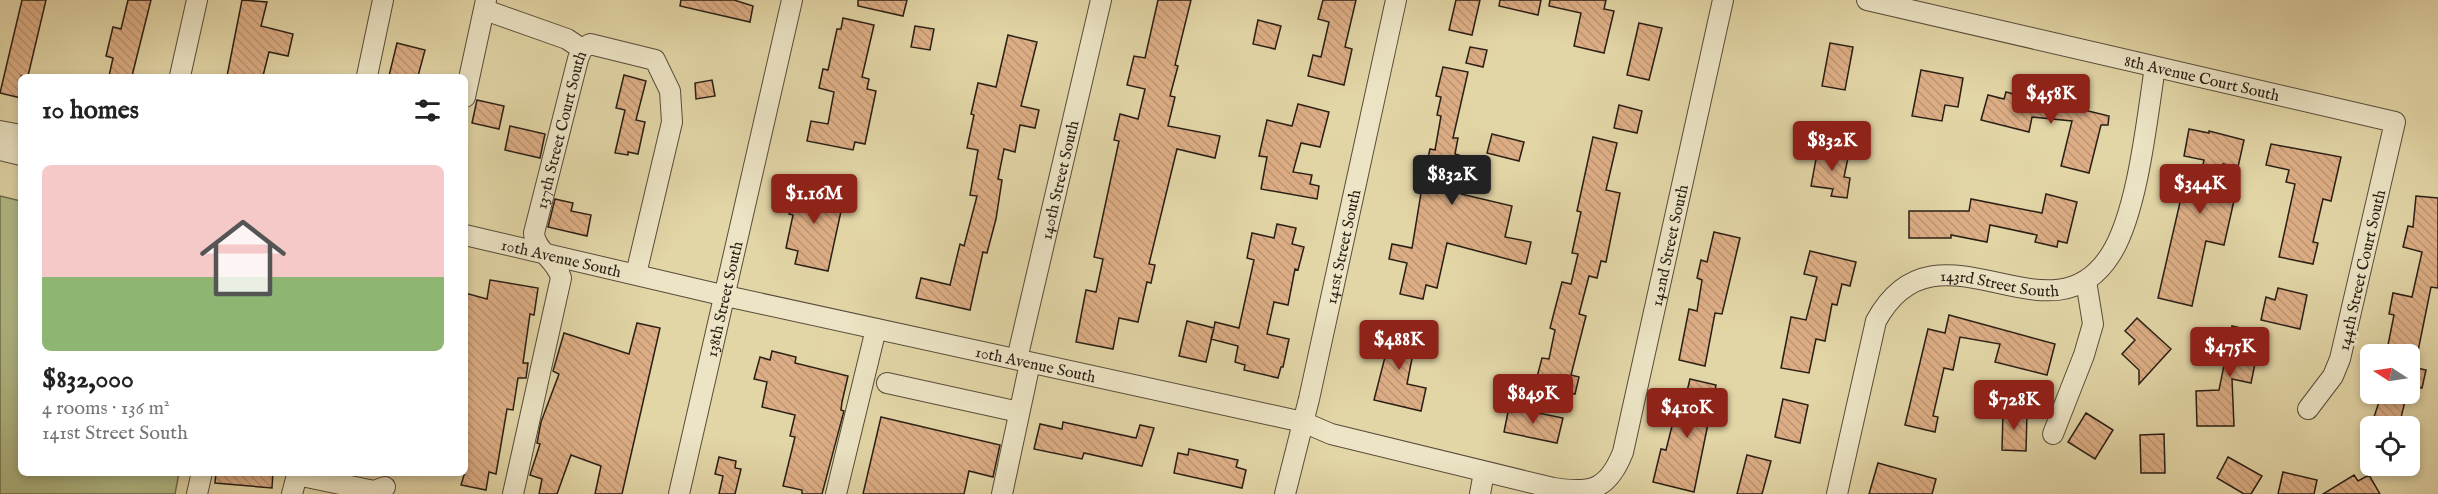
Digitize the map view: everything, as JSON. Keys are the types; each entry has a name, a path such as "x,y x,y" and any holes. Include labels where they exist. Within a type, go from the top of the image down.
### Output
{"street":[{"path":"180,74 198,0"},
{"path":"367,74 383,0"},
{"name":"138th Street South","path":"679,494 792,0"},
{"name":"140th Street South","path":"1002,494 1019,412 1024,361 1101,0"},
{"name":"141st Street South","path":"1285,494 1396,0"},
{"name":"142nd Street South","path":"1602,484 1617,466 1628,430 1723,0"},
{"name":"8th Avenue Court South","path":"1867,0 2395,122"},
{"path":"468,84 486,5 567,39 582,49"},
{"name":"137th Street Court South","path":"513,494 561,278 558,266 537,244 534,233 582,49 591,44 649,57 659,65 670,91 672,122 636,274"},
{"name":"143rd Street South","path":"1837,494 1876,321 1891,298 1903,287 1916,280 1949,274 2042,291 2073,289 2086,281 2111,254 2120,236 2143,144 2155,67"},
{"name":"144th Street Court South","path":"2308,409 2333,376 2340,359 2395,122"},
{"path":"0,130 18,134"},
{"path":"0,150 18,154"},
{"name":"10th Avenue South","path":"468,236 726,296 1302,422 1331,434 1484,472 1572,491 1590,490 1602,484"},
{"path":"2053,434 2084,355 2093,324 2086,281"},
{"path":"836,494 876,329"},
{"path":"887,384 1019,412"},
{"path":"1480,494 1484,472"},
{"path":"197,494 201,476"},
{"path":"296,480 374,491 387,484"}],"green space":[{"path":"0,196 18,200 18,476 178,476 175,494 0,494"}],"building":[{"path":"22,0 46,0 28,74 18,74 18,97 0,93"},
{"path":"128,0 151,0 132,74 109,74 113,58 106,56 113,27 121,29"},
{"path":"242,0 267,2 261,26 293,34 288,56 269,52 264,74 227,74"},
{"path":"681,0 734,0 753,6 750,22 680,6"},
{"path":"858,0 907,0 903,16 858,6"},
{"path":"1158,0 1191,0 1175,65 1178,66 1170,96 1175,97 1168,126 1220,136 1215,158 1177,149 1149,264 1155,265 1151,283 1147,282 1138,322 1119,318 1113,349 1076,342 1086,290 1096,292 1103,259 1094,257 1119,141 1114,140 1120,114 1138,119 1145,89 1127,85 1134,56 1145,58"},
{"path":"1323,0 1356,0 1345,47 1352,49 1344,85 1308,76 1313,55 1321,57 1329,22 1318,19"},
{"path":"1456,0 1480,0 1472,35 1449,30"},
{"path":"1500,0 1541,0 1538,15 1499,6"},
{"path":"1550,0 1606,0 1604,9 1614,11 1604,53 1574,46 1581,13 1549,6"},
{"path":"843,18 874,25 862,77 869,79 867,89 876,91 865,144 855,142 853,150 807,141 811,121 828,124 834,92 819,88 823,69 828,70 837,29 841,29"},
{"path":"1258,20 1281,26 1275,49 1253,44"},
{"path":"1639,23 1662,28 1649,80 1627,75"},
{"path":"915,26 934,29 930,50 911,47"},
{"path":"1008,35 1037,42 1021,106 1039,110 1035,128 1020,125 1015,152 1004,149 998,179 1002,180 996,219 987,253 983,252 970,310 916,298 921,278 950,285 960,244 964,246 977,196 970,195 978,150 967,148 974,115 971,114 978,83 996,87"},
{"path":"397,43 425,50 419,74 389,74"},
{"path":"1830,43 1853,47 1845,90 1822,86"},
{"path":"1470,47 1487,50 1483,67 1466,63"},
{"path":"1443,67 1468,72 1453,138 1458,138 1455,154 1469,158 1461,194 1512,206 1505,237 1531,242 1526,264 1447,243 1437,288 1426,285 1423,299 1400,294 1407,263 1389,259 1392,244 1412,248 1424,175 1430,149 1435,150 1441,116 1437,115 1441,97 1436,96"},
{"path":"1921,70 1963,78 1958,107 1945,105 1942,121 1912,116"},
{"path":"624,75 646,81 636,120 645,122 638,154 615,153 625,110 616,108"},
{"path":"712,80 715,96 696,99 695,83"},
{"path":"2006,92 2037,100 2036,104 2072,107 2109,116 2108,125 2101,125 2089,173 2061,166 2072,121 2032,117 2029,132 1981,120 1988,95 2004,99"},
{"path":"477,100 504,106 499,129 472,123"},
{"path":"1298,104 1329,112 1320,147 1301,143 1293,172 1312,175 1310,184 1319,186 1317,199 1261,189 1267,157 1259,156 1267,120 1292,126"},
{"path":"1619,105 1642,111 1637,133 1614,128"},
{"path":"510,126 545,134 540,158 505,150"},
{"path":"2189,129 2209,133 2209,131 2244,140 2238,167 2223,164 2217,192 2235,196 2224,245 2206,241 2192,306 2158,298 2184,185 2198,188 2204,160 2184,156"},
{"path":"1492,134 1524,142 1519,161 1487,153"},
{"path":"1593,137 1617,143 1606,190 1620,193 1606,262 1601,261 1597,278 1589,276 1579,314 1586,316 1571,375 1579,377 1575,394 1543,387 1545,379 1537,377 1542,358 1549,359 1555,330 1550,328 1562,282 1571,284 1578,254 1572,253 1581,212 1577,211"},
{"path":"2271,144 2341,157 2331,201 2323,199 2313,242 2318,243 2313,264 2279,257 2295,184 2286,182 2289,170 2266,165"},
{"path":"1818,148 1849,153 1844,177 1850,178 1847,198 1831,196 1833,189 1811,186"},
{"path":"796,182 845,193 828,271 795,264 798,251 786,248 793,215 789,214"},
{"path":"2046,194 2077,202 2067,243 2058,241 2057,247 2035,242 2037,235 1990,225 1987,242 1951,235 1951,238 1909,238 1909,211 1969,211 1971,199 2042,213"},
{"path":"2416,196 2438,198 2438,288 2431,287 2419,344 2388,344 2394,315 2389,314 2393,293 2412,297 2422,252 2403,247 2408,226 2413,227"},
{"path":"555,199 573,203 571,211 591,215 587,236 548,227"},
{"path":"1277,224 1296,228 1292,244 1304,247 1298,270 1295,269 1288,305 1274,302 1267,334 1289,339 1283,367 1281,367 1278,378 1244,370 1245,365 1235,362 1238,346 1211,339 1206,362 1179,356 1187,321 1214,328 1215,322 1239,328 1254,260 1247,258 1252,233 1274,238"},
{"path":"1714,232 1740,238 1722,314 1715,313 1705,366 1679,360 1689,309 1697,311 1702,280 1697,278 1701,260 1707,262"},
{"path":"1810,251 1856,262 1850,286 1842,284 1837,305 1832,304 1825,341 1816,339 1809,373 1781,368 1791,317 1806,320 1817,277 1804,274"},
{"path":"490,280 538,288 534,315 530,314 523,363 528,363 526,378 518,378 513,410 507,409 496,474 489,472 486,490 461,485 464,476 468,476 468,294 487,299"},
{"path":"2278,288 2307,295 2300,329 2261,320 2266,297 2275,300"},
{"path":"1949,315 2055,344 2047,375 1995,362 2000,344 1960,337 1953,370 1944,368 1933,416 1938,417 1935,432 1905,425 1928,329 1945,333"},
{"path":"2137,318 2171,349 2139,384 2139,370 2122,354 2135,340 2125,331"},
{"path":"637,323 660,328 622,494 595,494 601,466 571,455 557,494 539,494 542,479 530,475 540,444 537,443 541,422 559,374 553,371 564,333 629,354"},
{"path":"1403,325 1418,328 1407,384 1426,388 1421,411 1374,400 1385,357 1382,357 1388,328 1402,330"},
{"path":"2232,326 2267,334 2262,355 2257,354 2251,383 2232,379 2234,426 2197,426 2196,391 2219,390"},
{"path":"772,351 796,357 795,363 848,376 841,410 844,411 822,494 802,494 802,490 783,486 795,437 790,436 795,415 762,407 767,382 754,379 760,357 770,360"},
{"path":"2420,369 2426,370 2422,388 2420,388"},
{"path":"1690,379 1716,385 1694,492 1653,482 1661,449 1666,450 1676,410 1682,412"},
{"path":"1783,399 1808,405 1800,443 1775,437"},
{"path":"2378,404 2404,404 2401,416 2374,416"},
{"path":"1509,407 1563,418 1557,443 1504,432"},
{"path":"2003,412 2027,413 2026,451 2002,450"},
{"path":"2086,413 2113,430 2095,459 2068,442"},
{"path":"881,417 1000,445 993,477 969,471 964,494 863,494"},
{"path":"1063,422 1136,438 1140,425 1154,428 1142,466 1084,453 1082,459 1034,449 1040,424 1062,429"},
{"path":"2164,434 2165,473 2141,473 2140,435"},
{"path":"1189,449 1238,460 1236,467 1246,470 1242,488 1174,473 1178,453 1188,455"},
{"path":"1747,455 1771,461 1762,494 1737,494"},
{"path":"719,457 736,461 735,468 741,469 735,494 719,494 723,476 715,474"},
{"path":"2228,457 2262,476 2251,494 2244,494 2217,478"},
{"path":"1878,463 1936,479 1932,494 1869,494"},
{"path":"2283,472 2317,480 2314,494 2278,494"},
{"path":"2354,475 2358,481 2370,476 2380,494 2323,494"},
{"path":"216,476 273,476 272,488 215,483"}]}
